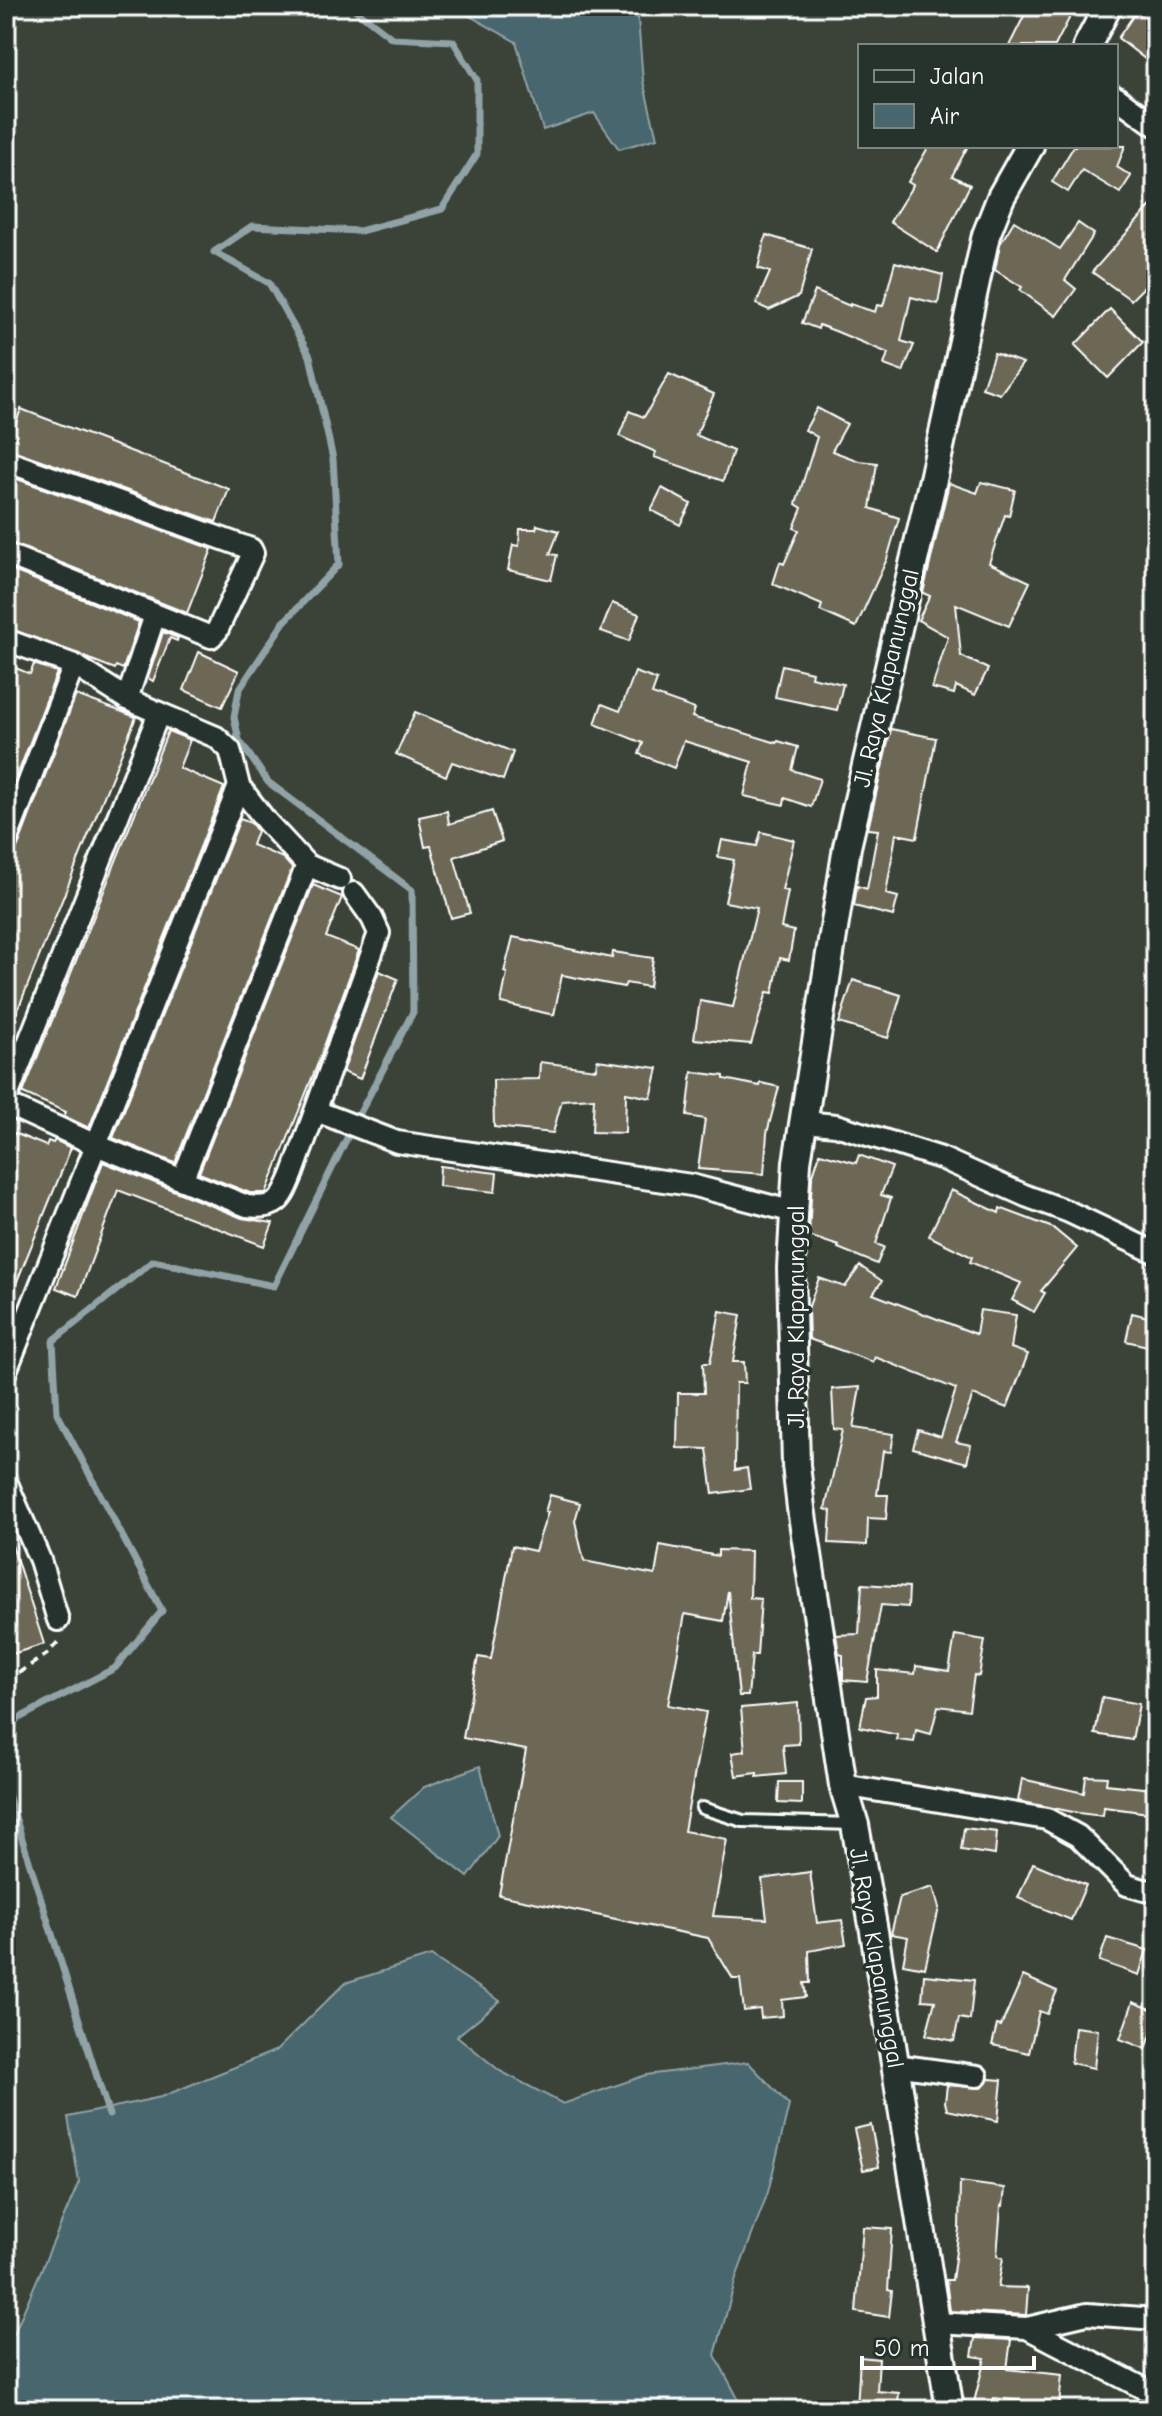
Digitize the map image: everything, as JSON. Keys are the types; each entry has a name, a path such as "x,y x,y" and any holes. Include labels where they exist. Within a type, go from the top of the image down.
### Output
{"street":[{"path":"1088,44 1108,6"},
{"path":"1118,98 1156,126"},
{"name":"Jl. Raya Klapanunggal","path":"950,2410 855,1825 843,1785 796,1465 791,1268 804,1122 847,847 931,489 986,235 1001,197 1029,148"},
{"path":"6,461 251,549 252,559 217,631 211,637 6,554"},
{"path":"127,699 155,615"},
{"path":"6,640 74,665 127,699 216,737 230,750 239,786 266,821 307,865 347,886 372,918 379,933 287,1188 274,1205 262,1208 247,1206 96,1145 6,1102 159,713"},
{"path":"6,841 74,665"},
{"path":"6,1371 239,786"},
{"path":"183,1178 307,865"},
{"path":"316,1111 397,1142 691,1185 794,1212"},
{"path":"804,1122 836,1125 941,1158 1067,1211 1156,1253"},
{"path":"6,1481 40,1560 58,1620"},
{"path":"843,1785 1047,1819 1078,1836 1127,1885 1156,1891"},
{"path":"895,2065 977,2076"},
{"path":"936,2323 1027,2328 1087,2314 1156,2319"},
{"path":"1027,2328 1143,2388"}],"lane":[{"path":"702,1808 743,1821 855,1825"}],"path":[{"path":"6,1677 11,1678 54,1647 61,1633 58,1620"}],"water":[{"path":"452,6 637,6 643,81 657,138 619,149 594,113 543,130 516,42"},
{"path":"480,1766 498,1836 468,1877 391,1817 424,1787"},
{"path":"431,1956 500,2001 457,2036 500,2071 563,2104 646,2075 748,2062 789,2105 768,2192 736,2278 715,2355 744,2410 6,2410 6,2352 79,2182 68,2117 161,2097 277,2050 345,1983"}],"building":[{"path":"1029,6 1064,6 1073,11 1056,44 1010,44"},
{"path":"1140,6 1156,6 1156,45 1145,59 1118,38"},
{"path":"1125,146 1117,167 1131,176 1120,193 1082,170 1068,192 1052,182 1073,148"},
{"path":"928,148 967,148 952,176 970,185 937,252 890,222 913,185 908,182"},
{"path":"1156,200 1156,241 1146,253 1156,264 1156,275 1131,300 1092,272"},
{"path":"1014,221 1060,249 1078,223 1094,234 1065,280 1076,289 1056,316 1020,290 1022,287 995,270 1000,244"},
{"path":"766,235 812,249 799,296 769,310 756,304 770,272 758,268"},
{"path":"895,262 943,275 938,304 911,297 901,341 914,345 903,372 884,365 888,353 819,325 818,329 802,323 815,291 850,306 875,312 877,305 883,306"},
{"path":"1110,309 1143,342 1108,378 1075,345"},
{"path":"994,353 1023,363 1000,394 982,388"},
{"path":"669,374 714,394 696,435 733,451 723,481 654,457 656,452 619,436 629,411 644,417"},
{"path":"817,408 847,424 832,451 859,461 877,463 870,508 899,518 887,559 856,627 820,611 822,605 773,584 780,562 784,564 799,530 794,528 802,508 796,504 817,437 805,430"},
{"path":"21,409 229,489 216,522 7,448"},
{"path":"6,475 212,549 187,613 6,541"},
{"path":"981,482 1015,490 1009,516 1005,515 989,563 1030,582 1009,626 956,604 961,656 988,669 975,695 956,686 954,694 932,688 948,637 918,620 930,596 923,593 949,483 977,493"},
{"path":"662,488 691,504 680,525 651,510"},
{"path":"537,525 559,531 550,554 557,555 551,580 508,570 513,545 519,546 520,529 536,529"},
{"path":"6,568 139,622 123,669 116,666 115,669 6,627"},
{"path":"612,603 639,614 629,641 601,631"},
{"path":"163,632 178,638 177,641 170,638 153,681 148,678"},
{"path":"199,652 239,671 222,707 184,690"},
{"path":"6,664 30,674 34,664 57,672 6,805"},
{"path":"782,665 812,672 811,677 843,684 837,710 775,697"},
{"path":"635,672 657,680 652,694 695,709 692,717 798,747 792,770 820,779 811,807 785,798 784,805 744,796 752,762 684,741 674,768 639,754 643,743 595,724 602,704 620,711"},
{"path":"76,695 136,717 6,1039 6,854 14,852 18,846"},
{"path":"415,712 513,752 503,780 452,762 446,776 396,754"},
{"path":"891,729 936,738 917,838 896,834 886,894 898,897 893,916 854,906 857,886 867,889 878,830 868,829"},
{"path":"168,731 190,740 179,768 224,787 89,1128 64,1116 66,1112 23,1093"},
{"path":"447,811 449,824 492,811 502,841 454,857 470,913 451,918 431,846 425,847 419,817"},
{"path":"240,819 251,823 257,831 252,845 283,858 292,868 175,1163 113,1138"},
{"path":"761,832 794,840 782,890 788,891 781,928 794,931 789,960 780,958 773,993 767,992 751,1044 694,1039 700,1001 733,1007 757,908 725,902 734,860 718,857 722,840 757,846"},
{"path":"313,885 342,897 326,937 359,950 266,1193 250,1193 199,1173"},
{"path":"513,937 612,958 613,952 653,958 649,987 626,983 624,987 562,975 554,1015 501,1003 507,973 504,972"},
{"path":"379,971 398,979 360,1079 343,1072"},
{"path":"853,980 901,995 888,1038 839,1023"},
{"path":"597,1060 658,1068 651,1098 626,1093 625,1133 592,1132 594,1098 562,1100 553,1133 494,1127 493,1080 539,1079 540,1062 596,1069"},
{"path":"692,1072 779,1087 767,1133 764,1174 698,1169 705,1119 687,1116"},
{"path":"14,1133 46,1146 48,1141 53,1143 55,1140 71,1148 7,1306 6,1152"},
{"path":"820,1153 856,1163 859,1155 892,1167 881,1195 891,1198 876,1244 884,1247 877,1264 809,1236 812,1178"},
{"path":"103,1162 242,1218 273,1223 264,1246 118,1190 78,1296 56,1288"},
{"path":"440,1166 497,1173 495,1192 439,1186"},
{"path":"951,1190 999,1213 1000,1208 1053,1228 1077,1248 1041,1291 1045,1293 1034,1312 1012,1300 1021,1283 970,1262 972,1257 929,1236"},
{"path":"860,1266 882,1281 873,1294 976,1334 980,1310 1016,1315 1011,1348 1028,1354 1007,1408 973,1395 956,1442 971,1445 967,1463 913,1448 918,1430 941,1437 956,1389 875,1357 873,1362 809,1339 808,1309 819,1278 845,1287"},
{"path":"720,1311 741,1315 733,1362 744,1362 745,1383 736,1383 735,1470 747,1468 750,1489 713,1494 707,1449 677,1448 678,1393 704,1393 703,1363 710,1363"},
{"path":"1132,1313 1156,1319 1156,1348 1126,1341"},
{"path":"860,1387 853,1428 894,1434 891,1452 883,1451 877,1495 888,1495 886,1519 868,1518 867,1545 829,1543 831,1511 825,1509 843,1430 834,1429 832,1389"},
{"path":"550,1495 580,1503 575,1521 584,1561 655,1575 660,1545 718,1556 718,1550 751,1551 750,1598 761,1599 757,1655 752,1655 748,1696 739,1696 728,1591 723,1621 685,1614 668,1705 706,1712 684,1831 727,1839 713,1916 767,1919 762,1879 810,1872 817,1923 842,1920 846,1944 809,1951 810,1983 804,1983 806,1997 782,2000 783,2016 761,2018 760,2009 744,2011 740,1979 733,1979 708,1938 499,1895 526,1750 463,1738 478,1657 491,1659 512,1546 535,1551 548,1512 545,1512"},
{"path":"6,1539 10,1539 44,1644 6,1656"},
{"path":"862,1584 909,1587 908,1607 881,1605 867,1682 843,1680 843,1655 839,1654 836,1635 859,1634"},
{"path":"955,1635 985,1640 979,1676 974,1675 969,1710 938,1706 931,1734 916,1730 914,1742 897,1740 898,1735 860,1727 866,1697 877,1696 877,1670 915,1674 916,1666 949,1671"},
{"path":"1102,1697 1139,1704 1132,1740 1095,1734"},
{"path":"798,1703 799,1744 783,1745 786,1774 736,1776 732,1753 745,1751 741,1708"},
{"path":"1086,1776 1107,1777 1106,1784 1152,1789 1156,1792 1156,1814 1104,1807 1103,1816 1018,1801 1022,1779 1084,1793"},
{"path":"779,1782 802,1782 802,1804 778,1803"},
{"path":"964,1828 997,1832 995,1855 961,1850"},
{"path":"1033,1863 1086,1885 1071,1920 1018,1898"},
{"path":"933,1887 939,1908 925,1968 903,1964 908,1937 891,1934 900,1897"},
{"path":"1107,1938 1147,1950 1139,1975 1099,1961"},
{"path":"924,1975 974,1980 970,2020 959,2018 954,2041 926,2035 935,2001 922,2000"},
{"path":"1023,1976 1057,1991 1047,2014 1039,2011 1029,2053 992,2045 997,2025 1001,2026"},
{"path":"1133,2002 1156,2011 1156,2021 1146,2049 1120,2039"},
{"path":"1075,2027 1098,2030 1094,2068 1071,2063"},
{"path":"989,2079 1002,2080 998,2121 947,2110 947,2085 981,2088"},
{"path":"871,2125 879,2167 863,2170 854,2129"},
{"path":"960,2182 1005,2188 997,2256 1003,2258 998,2287 1028,2288 1026,2315 950,2311 946,2280 952,2280 959,2229"},
{"path":"863,2227 892,2229 889,2317 856,2312"},
{"path":"975,2338 1011,2340 1007,2369 1062,2375 1059,2405 994,2398 991,2410 972,2410 985,2358 972,2356"},
{"path":"860,2357 879,2359 877,2391 899,2393 897,2410 857,2410"}],"waterway":[{"path":"6,1725 115,1668 162,1611 57,1413 53,1341 153,1261 274,1286 413,1012 412,890 268,782 239,740 234,717 239,690 284,622 339,564 333,459 310,356 269,283 214,252 252,226 360,231 442,209 477,154 477,80 453,41 392,38 352,7 297,13 295,6"},
{"path":"6,1788 109,2115"}]}
